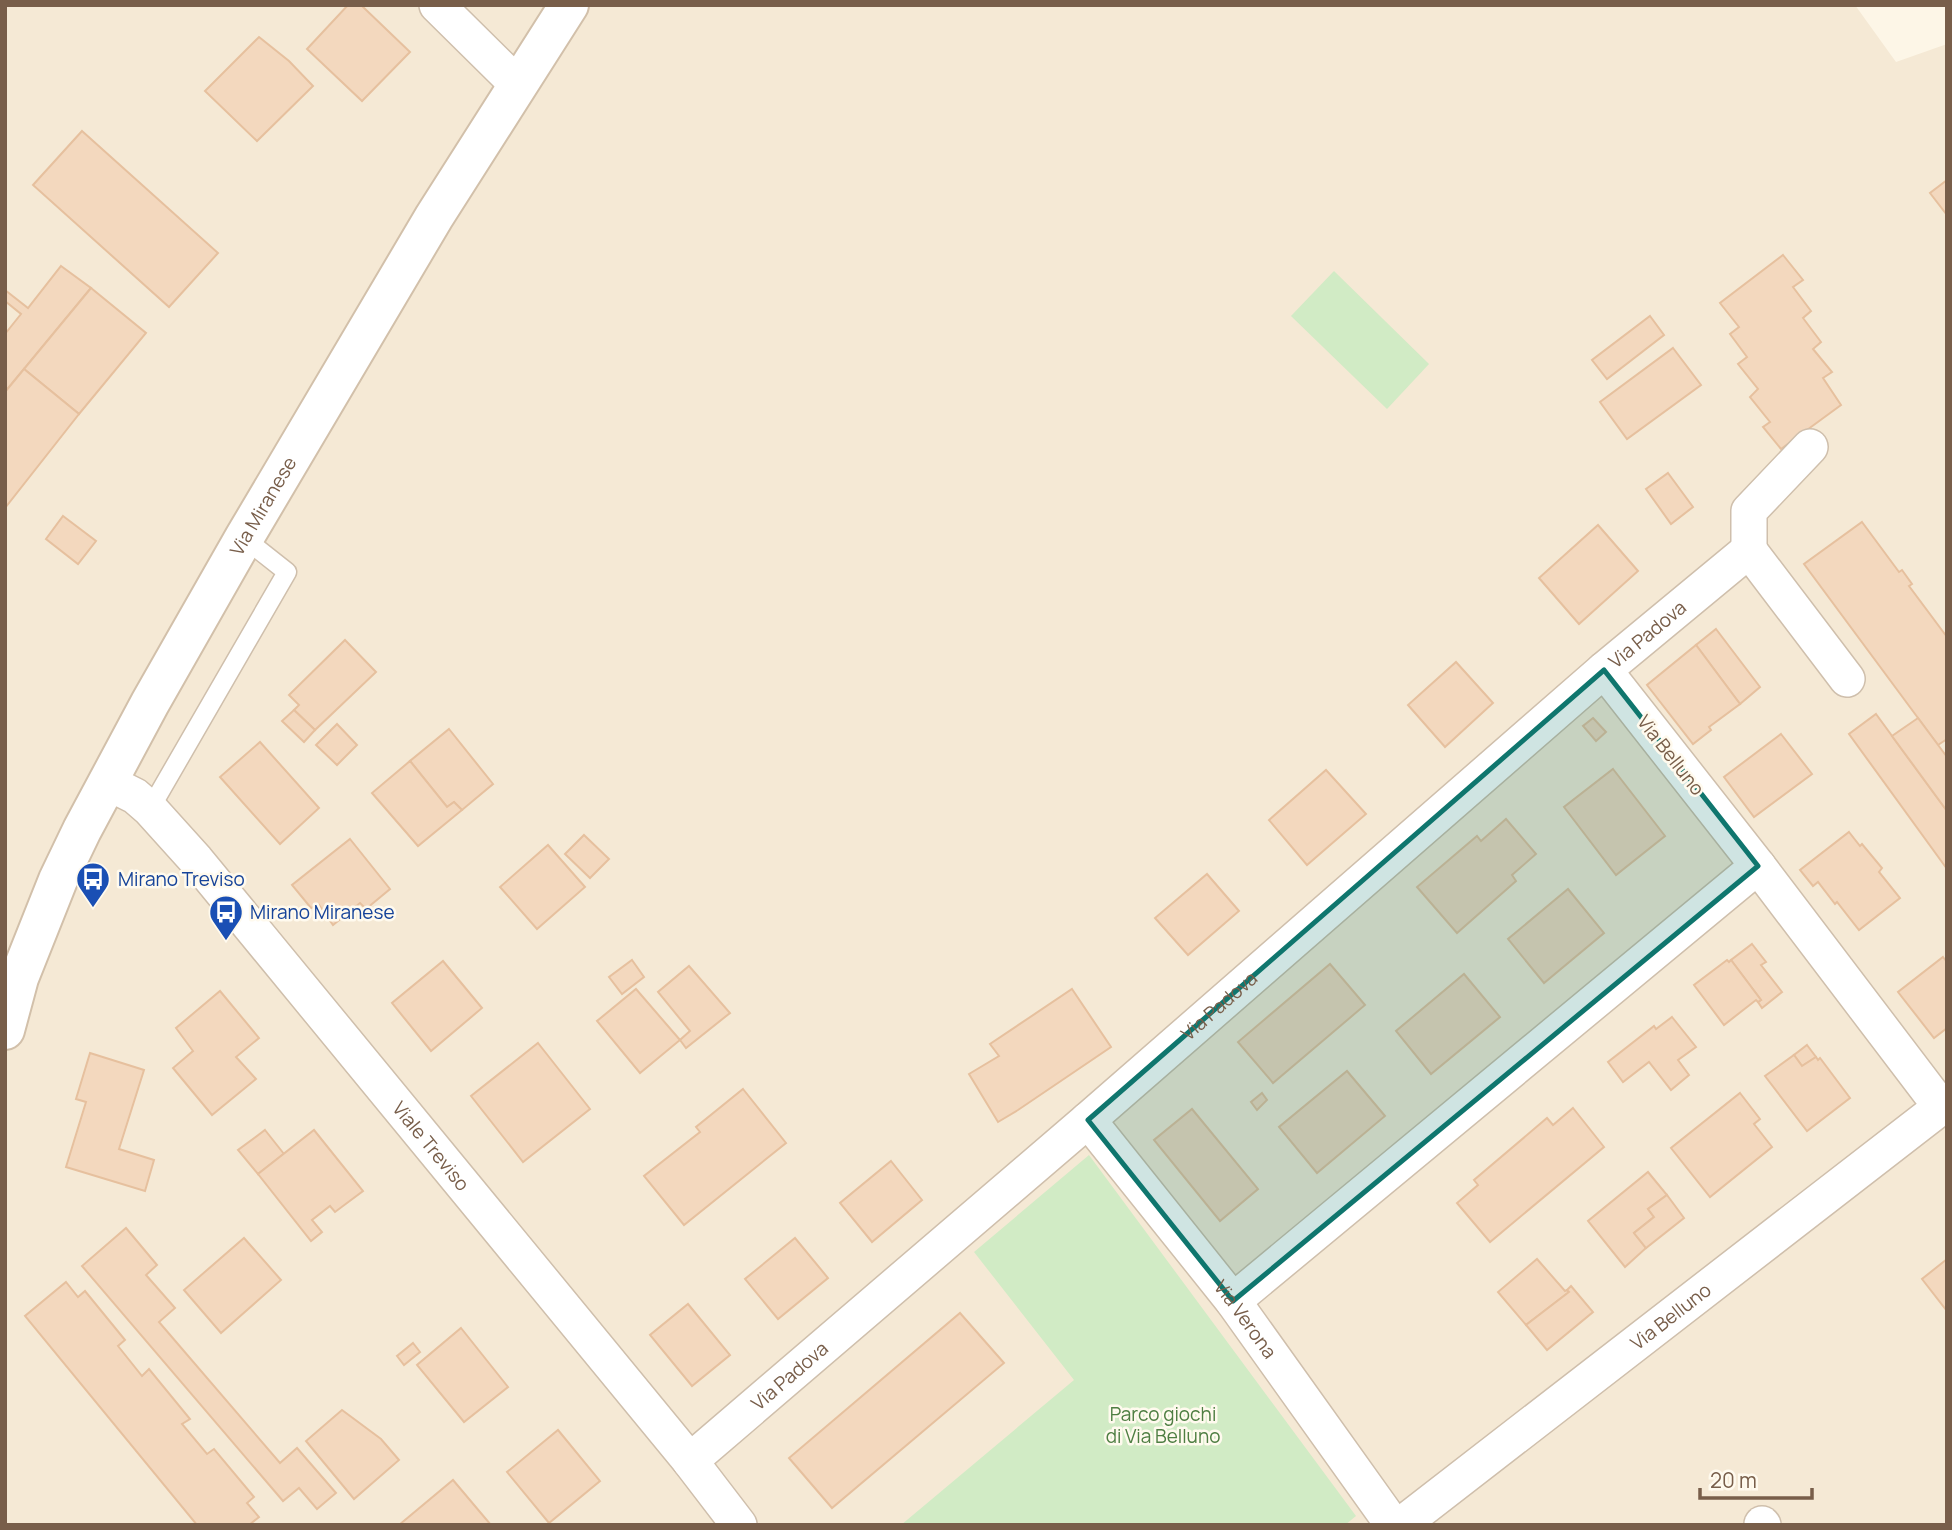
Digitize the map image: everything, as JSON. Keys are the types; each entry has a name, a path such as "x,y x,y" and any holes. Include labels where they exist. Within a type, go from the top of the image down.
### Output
{"main road":[{"name":"Via Miranese","path":"5,1030 12,974 107,782 175,658 434,216 569,5"}],"street":[{"path":"437,5 518,85"},
{"path":"1810,447 1749,511 1749,550 1847,679"},
{"name":"Via Padova","path":"690,1461 1088,1120 1604,670 1749,550"},
{"name":"Via Belluno","path":"1401,1525 1944,1106 1604,670"},
{"name":"Viale Treviso","path":"107,782 135,796 150,808 196,860 690,1461 739,1525"},
{"path":"1233,1301 1758,866"},
{"name":"Via Verona","path":"1088,1120 1233,1301 1393,1525"}],"lane":[{"path":"150,808 287,572 244,538"}],"highlighted area":[{"path":"1604,670 1758,866 1233,1301 1088,1120"}],"shaded area":[{"path":"5,5 1855,5 1896,62 1947,44 1947,1525 5,1525"}],"green space":[{"path":"1334,271 1429,364 1387,409 1291,316"},
{"name":"Parco giochi di Via Belluno","path":"1089,1155 1356,1516 1345,1525 901,1525 1074,1380 974,1252"}],"building":[{"path":"348,5 361,5 410,52 362,101 307,49"},
{"path":"259,37 289,61 313,86 257,141 205,91"},
{"path":"82,131 218,253 169,307 33,185"},
{"path":"1947,180 1947,215 1930,193"},
{"path":"1783,255 1803,280 1793,287 1811,311 1803,318 1821,342 1813,349 1832,372 1823,378 1841,405 1781,449 1763,427 1770,422 1750,397 1758,389 1738,364 1747,357 1730,334 1739,327 1720,303"},
{"path":"61,266 91,288 5,392 5,334 21,314 5,301 5,290 28,308"},
{"path":"91,288 146,333 79,414 24,369"},
{"path":"1650,316 1664,335 1607,379 1592,360"},
{"path":"1673,348 1701,385 1627,439 1600,402"},
{"path":"24,369 79,414 5,508 5,392"},
{"path":"1668,473 1693,507 1671,524 1646,489"},
{"path":"63,516 96,541 78,564 46,539"},
{"path":"1862,522 1899,572 1902,570 1912,584 1909,586 1947,637 1947,739 1938,745 1804,564"},
{"path":"1598,525 1638,571 1579,624 1539,578"},
{"path":"1716,629 1760,687 1740,704 1696,645"},
{"path":"345,640 376,672 315,730 294,710 299,705 289,695"},
{"path":"1696,645 1740,704 1709,727 1711,730 1693,744 1647,685"},
{"path":"1456,662 1493,703 1445,747 1408,705"},
{"path":"294,710 315,730 304,742 282,721"},
{"path":"1876,714 1947,811 1947,869 1849,734"},
{"path":"1593,718 1606,732 1596,741 1583,726"},
{"path":"1918,718 1947,757 1947,811 1892,736"},
{"path":"337,724 357,745 337,765 316,745"},
{"path":"449,729 493,784 462,810 454,802 447,807 410,761"},
{"path":"1781,734 1812,774 1754,817 1724,777"},
{"path":"260,742 319,808 280,844 220,777"},
{"path":"410,761 447,807 454,802 462,810 418,846 372,793"},
{"path":"1613,769 1665,836 1616,875 1564,807"},
{"path":"1326,770 1366,814 1307,865 1269,820"},
{"path":"1506,819 1536,854 1512,875 1516,881 1457,933 1417,887 1477,836 1481,841"},
{"path":"1849,832 1882,868 1879,872 1900,898 1859,930 1818,882 1813,886 1800,870"},
{"path":"584,835 609,859 590,878 565,854"},
{"path":"350,839 390,889 366,909 360,903 333,925 319,905 311,908 292,885"},
{"path":"548,845 585,887 537,929 500,887"},
{"path":"1207,874 1239,911 1188,955 1155,918"},
{"path":"1568,889 1604,933 1544,983 1508,939"},
{"path":"1752,944 1766,962 1761,965 1782,992 1762,1008 1758,1002 1761,1000 1731,960"},
{"path":"1943,957 1947,962 1947,1028 1934,1038 1898,992"},
{"path":"632,960 644,977 622,994 609,977"},
{"path":"1727,960 1731,960 1761,1000 1756,1000 1724,1025 1694,985"},
{"path":"443,961 482,1008 431,1051 392,1003"},
{"path":"1330,964 1365,1005 1273,1083 1238,1042"},
{"path":"689,966 730,1013 686,1048 680,1040 690,1031 658,992"},
{"path":"1464,974 1500,1017 1431,1074 1396,1031"},
{"path":"636,989 680,1040 640,1073 597,1021"},
{"path":"1072,989 1111,1047 998,1122 969,1074 999,1056 990,1044"},
{"path":"220,991 259,1038 236,1057 256,1079 212,1115 173,1068 193,1051 176,1028"},
{"path":"1672,1017 1696,1047 1678,1060 1689,1075 1671,1090 1649,1062 1623,1082 1608,1062 1654,1026 1656,1029"},
{"path":"538,1043 590,1109 523,1162 471,1096"},
{"path":"1807,1045 1816,1057 1802,1066 1794,1055"},
{"path":"90,1053 144,1070 119,1149 154,1160 145,1191 66,1167 86,1102 76,1099"},
{"path":"1794,1055 1802,1066 1816,1057 1818,1060 1820,1058 1850,1098 1807,1131 1765,1076"},
{"path":"1347,1071 1385,1116 1317,1173 1279,1127"},
{"path":"743,1089 786,1143 684,1225 644,1176 700,1132 696,1127"},
{"path":"1262,1093 1267,1100 1257,1110 1251,1102"},
{"path":"1740,1093 1760,1119 1754,1124 1772,1147 1710,1197 1671,1148"},
{"path":"1573,1108 1604,1147 1490,1242 1457,1203 1478,1185 1474,1180 1547,1118 1553,1125"},
{"path":"1192,1109 1258,1189 1220,1221 1154,1140"},
{"path":"265,1130 284,1154 258,1174 238,1150"},
{"path":"314,1130 363,1191 335,1212 330,1206 312,1220 322,1232 311,1241 258,1174"},
{"path":"891,1161 922,1200 872,1242 840,1203"},
{"path":"1648,1172 1667,1195 1648,1209 1654,1217 1634,1233 1646,1248 1625,1267 1588,1221"},
{"path":"1667,1195 1684,1218 1646,1248 1634,1233 1654,1217 1648,1209"},
{"path":"126,1228 157,1265 146,1275 175,1308 159,1322 280,1463 297,1448 336,1493 317,1509 299,1488 283,1501 82,1266"},
{"path":"244,1238 281,1280 221,1333 184,1290"},
{"path":"795,1238 828,1278 778,1319 745,1279"},
{"path":"1537,1259 1565,1291 1569,1292 1526,1325 1498,1292"},
{"path":"1947,1259 1947,1311 1922,1279"},
{"path":"66,1282 78,1297 85,1291 125,1340 118,1346 142,1376 149,1369 190,1419 182,1424 207,1454 214,1449 254,1497 247,1503 259,1517 249,1525 197,1525 25,1316"},
{"path":"1571,1286 1593,1312 1547,1350 1526,1325 1569,1292 1567,1290"},
{"path":"688,1304 730,1355 692,1386 650,1335"},
{"path":"960,1313 1004,1363 832,1508 789,1458"},
{"path":"461,1328 508,1387 464,1422 417,1365"},
{"path":"413,1343 420,1352 404,1365 397,1356"},
{"path":"342,1410 381,1439 399,1460 354,1499 306,1441"},
{"path":"558,1430 600,1481 549,1523 507,1472"},
{"path":"453,1480 491,1525 399,1525"}],"place":[{"name":"Mirano Treviso","path":"93,909"},
{"name":"Mirano Miranese","path":"226,942"}]}
